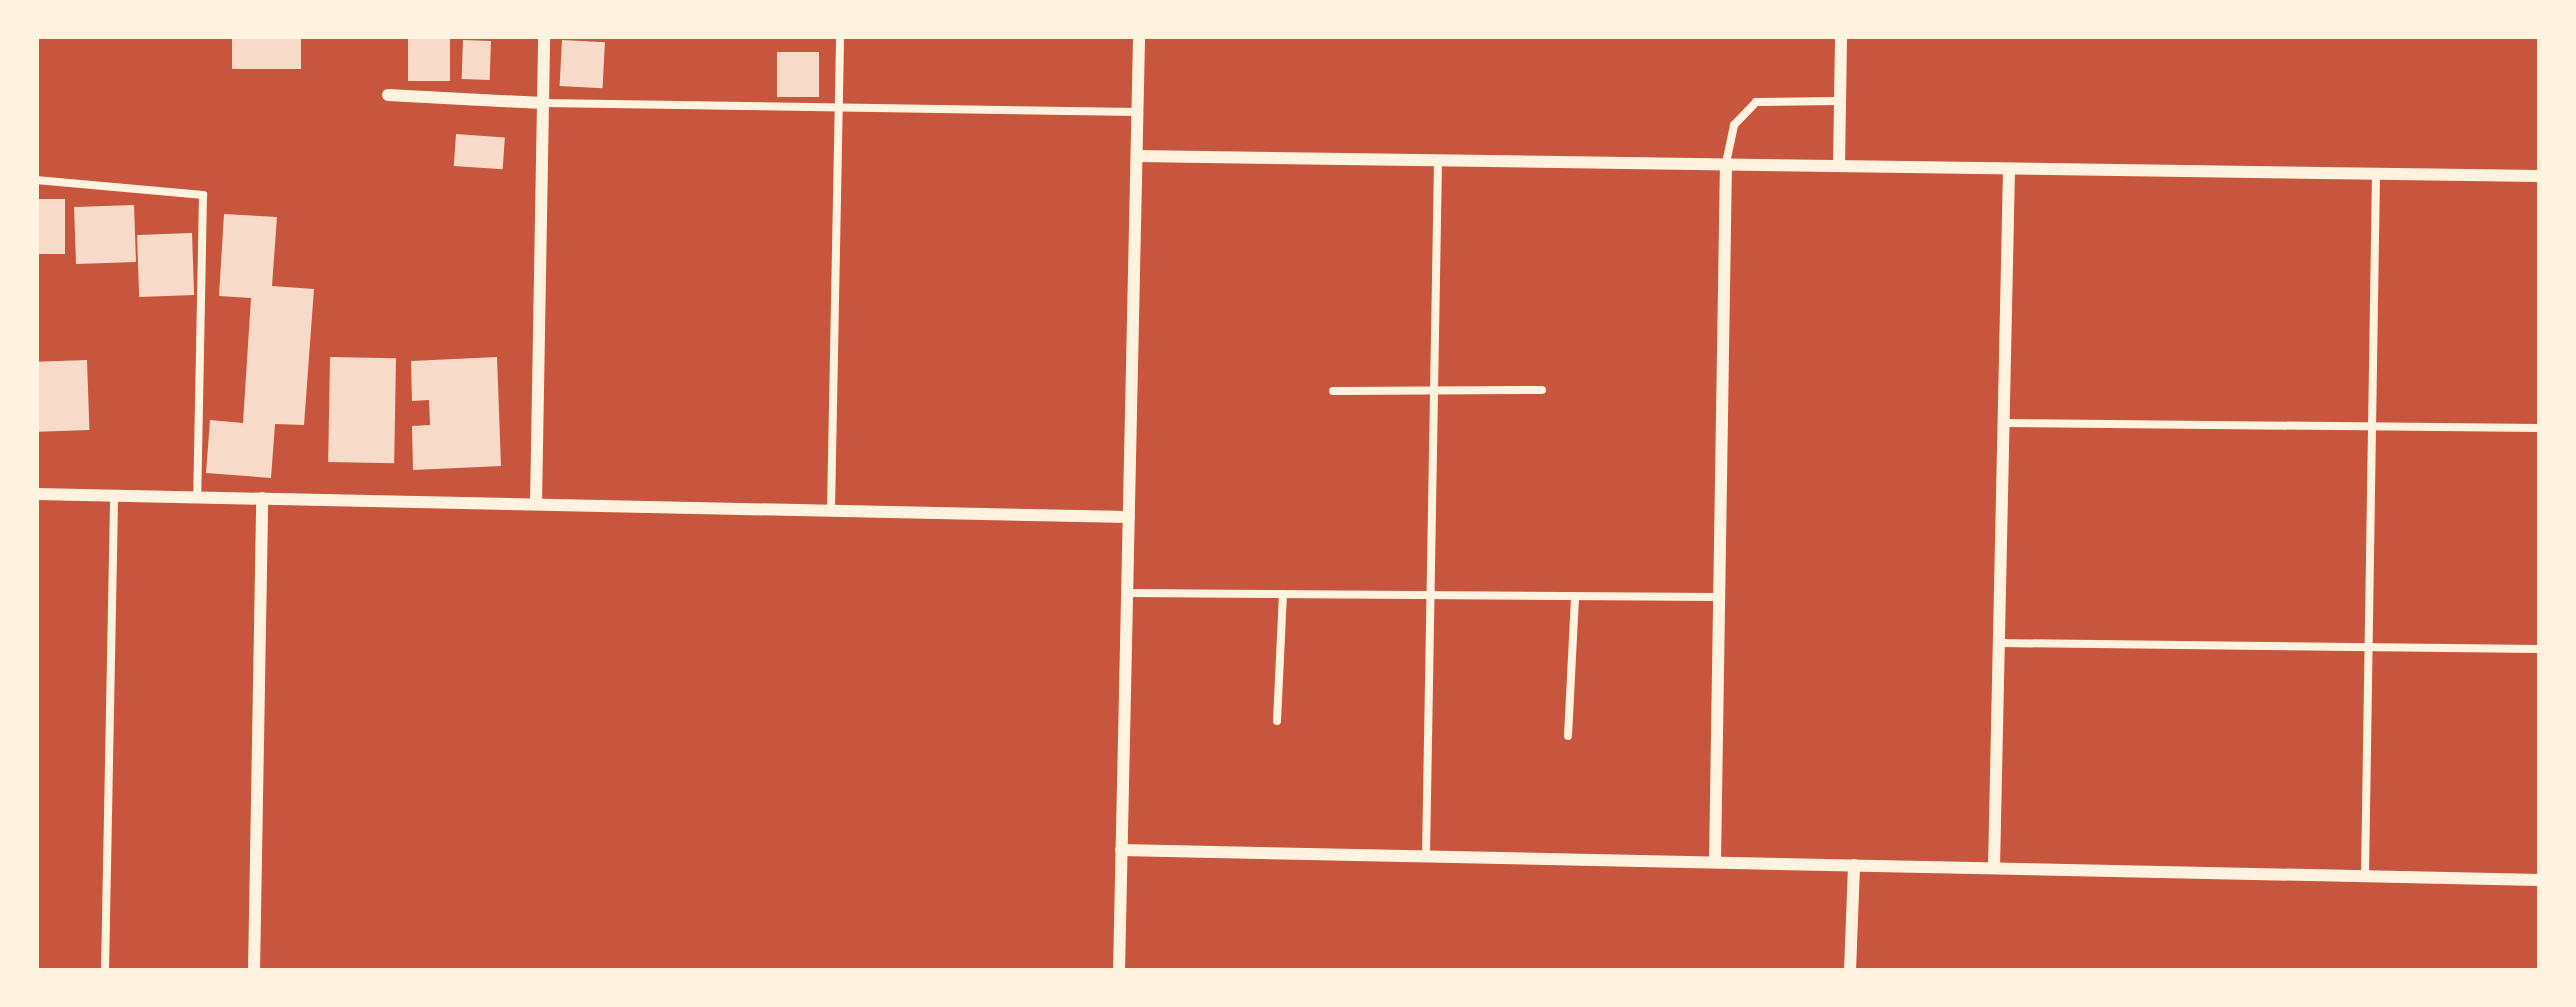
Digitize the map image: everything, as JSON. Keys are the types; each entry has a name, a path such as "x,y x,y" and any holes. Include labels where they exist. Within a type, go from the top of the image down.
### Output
{"street":[{"path":"536,504 544,36"},
{"path":"1119,971 1139,36"},
{"path":"1839,166 1841,36"},
{"path":"388,95 543,104"},
{"path":"1137,156 2540,176"},
{"path":"1715,862 1726,164"},
{"path":"1994,868 2009,169"},
{"path":"36,494 1129,517"},
{"path":"254,971 262,498"},
{"path":"1121,850 2540,880"},
{"path":"1850,971 1854,865"}],"lane":[{"path":"832,510 840,36"},
{"path":"1726,164 1734,125 1756,103 1840,101"},
{"path":"543,104 1138,112"},
{"path":"1426,856 1438,160"},
{"path":"2366,876 2376,174"},
{"path":"36,180 202,195 197,497"},
{"path":"1333,391 1542,390"},
{"path":"2004,424 2540,428"},
{"path":"105,971 114,495"},
{"path":"1127,593 1719,597"},
{"path":"1277,721 1283,594"},
{"path":"1568,736 1575,596"},
{"path":"1999,643 2540,649"}],"building":[{"path":"232,36 301,36 301,69 232,69"},
{"path":"408,36 450,36 450,81 408,81"},
{"path":"463,40 491,41 490,80 462,79"},
{"path":"562,40 605,42 603,88 560,86"},
{"path":"777,52 819,52 819,97 777,97"},
{"path":"456,134 505,137 503,169 454,166"},
{"path":"36,199 65,199 65,254 36,254"},
{"path":"134,205 136,262 76,264 74,207"},
{"path":"224,214 277,217 272,286 314,289 304,425 275,424 271,478 206,473 210,420 243,423 251,298 219,296"},
{"path":"192,233 194,295 139,297 137,235"},
{"path":"330,357 396,358 394,463 328,462"},
{"path":"497,357 501,466 413,470 412,426 430,425 429,400 412,401 411,361"},
{"path":"87,360 89,430 38,432 36,362"}]}
